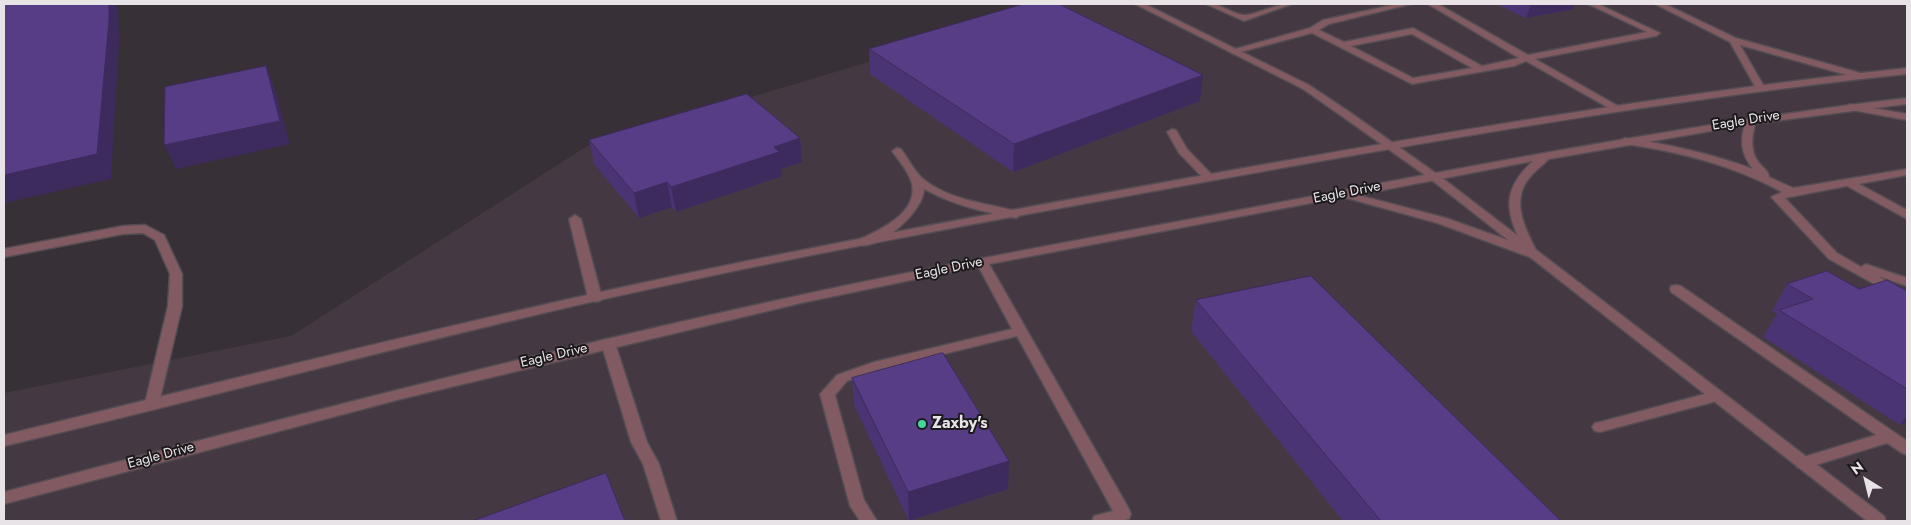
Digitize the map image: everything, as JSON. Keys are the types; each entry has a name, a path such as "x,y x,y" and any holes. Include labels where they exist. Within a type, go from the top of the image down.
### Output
{"street":[{"path":"1139,4 1306,87 1433,176 1878,521"},
{"path":"1210,4 1244,18 1288,4"},
{"path":"1376,4 1386,8"},
{"path":"1233,51 1313,30 1326,22 1406,4"},
{"path":"1432,4 1614,108"},
{"path":"1313,30 1412,81 1514,63 1526,58 1656,33 1592,4"},
{"path":"1659,4 1733,40 1861,76"},
{"path":"1344,45 1413,31 1481,69"},
{"path":"1733,40 1760,88"},
{"path":"4,441 595,298 864,242 1209,178 1614,108 1760,88 1907,71"},
{"name":"Eagle Drive","path":"4,498 296,420 608,343 806,298 982,262 1624,141 1751,120 1907,101"},
{"path":"1850,107 1907,117"},
{"path":"1751,120 1746,140 1748,154 1755,166 1768,179"},
{"path":"1172,132 1183,151 1209,178"},
{"path":"1624,141 1701,154 1768,179 1791,192"},
{"path":"897,151 915,178 935,192 947,198 1016,214"},
{"path":"1532,254 1515,216 1513,201 1519,182 1531,168 1548,155"},
{"path":"1892,306 1833,256 1777,197 1791,192 1907,172"},
{"path":"864,242 884,232 908,212 918,194 915,178"},
{"path":"1848,182 1907,215"},
{"path":"1341,195 1369,200 1444,221 1486,235 1532,254"},
{"path":"575,219 595,298"},
{"path":"4,253 123,230 145,229 160,238 176,274 175,306 152,404"},
{"path":"1833,256 1907,282"},
{"path":"1833,256 1907,291"},
{"path":"1833,256 1907,298"},
{"path":"1833,256 1907,308"},
{"path":"982,262 1123,514 1100,521"},
{"path":"1676,290 1907,449"},
{"path":"869,521 856,502 827,394 842,378 879,365 1021,331"},
{"path":"608,343 639,442 651,464 669,521"},
{"path":"1600,427 1716,396"},
{"path":"1804,463 1889,437"}],"shaded area":[{"path":"1063,4 1907,4 1907,521 4,521 4,393 291,336 587,146"}],"building":[{"path":"4,4 109,4 97,154 4,175"},
{"path":"1024,4 1059,4 1203,75 1014,144 869,49"},
{"path":"266,66 280,121 164,145 165,87"},
{"path":"747,94 800,138 774,147 779,152 671,187 667,182 634,193 589,140"},
{"path":"1827,271 1859,289 1887,280 1907,291 1907,389 1779,310 1813,299 1787,284"},
{"path":"1311,276 1561,521 1381,521 1196,300"},
{"path":"943,353 1009,461 908,492 852,378"},
{"path":"606,473 625,521 473,521"}],"place":[{"name":"Zaxby's","path":"922,424"}]}
